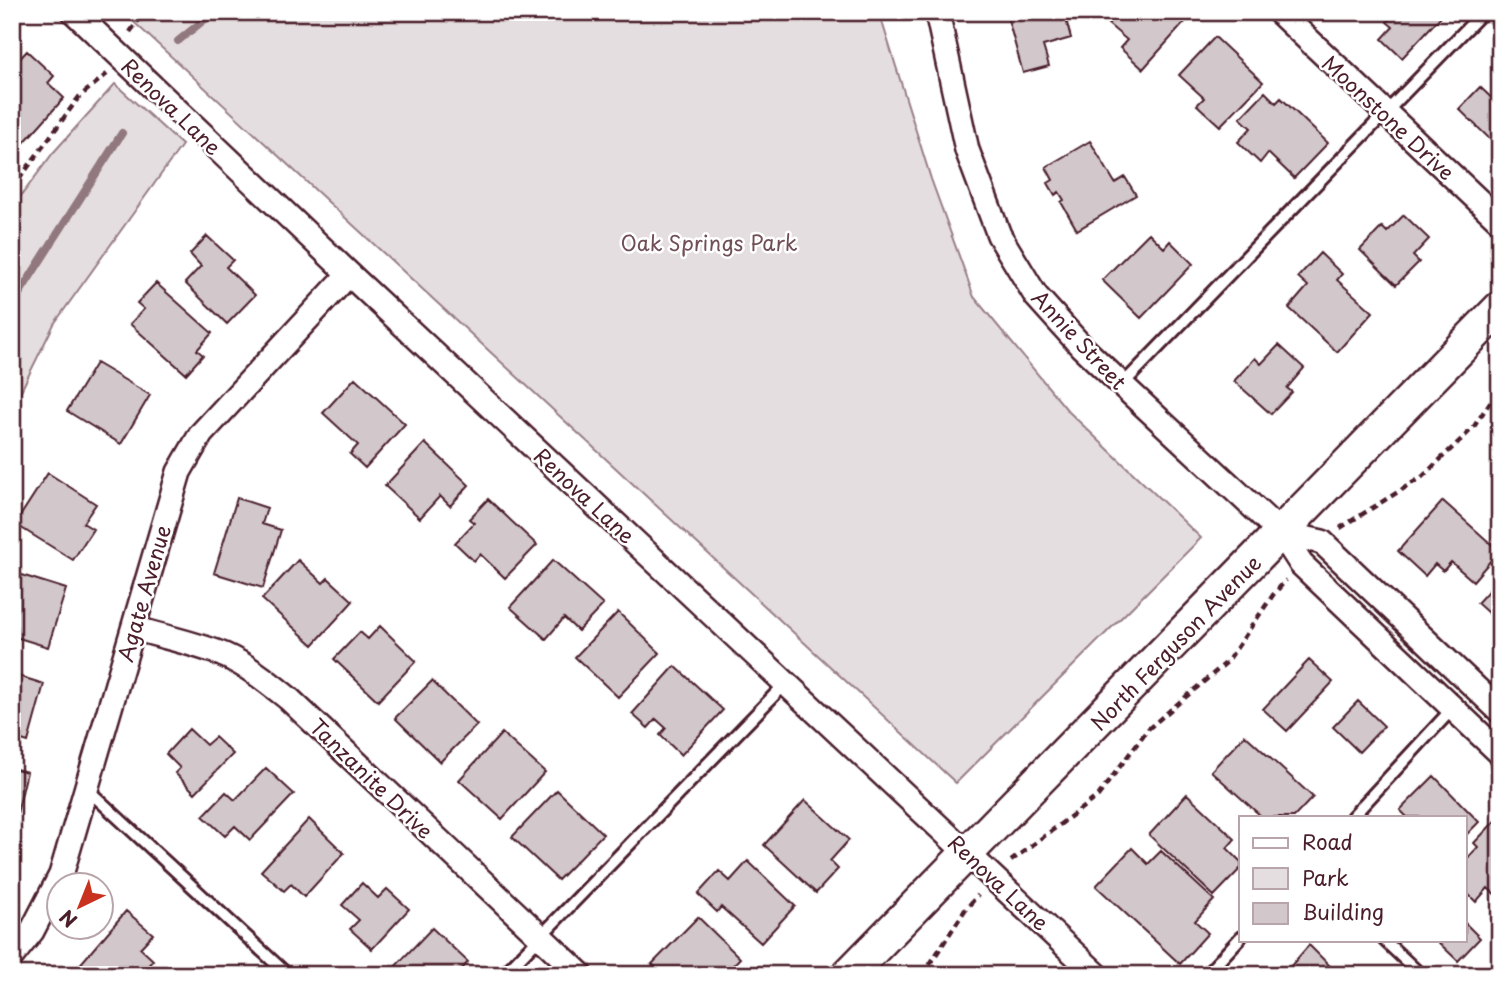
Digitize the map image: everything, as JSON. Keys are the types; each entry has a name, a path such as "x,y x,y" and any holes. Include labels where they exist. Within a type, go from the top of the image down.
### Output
{"street":[{"name":"Renova Lane","path":"74,12 349,274 1097,975"},
{"name":"Annie Street","path":"937,12 967,150 999,235 1036,296 1122,385 1282,533 1301,564 1500,753"},
{"name":"Moonstone Drive","path":"1279,12 1500,221"},
{"name":"Agate Avenue","path":"12,956 32,931 61,875 179,472 201,434 349,274"},
{"name":"North Ferguson Avenue","path":"848,975 1500,308"},
{"path":"1282,533 1322,542 1500,711"},
{"name":"Tanzanite Drive","path":"134,628 222,654 243,664 288,698 581,975"}],"lane":[{"path":"1122,385 1483,12"},
{"path":"503,975 786,682"},
{"path":"1353,816 1453,708"},
{"path":"86,789 288,975"},
{"path":"1206,975 1239,939"},
{"path":"1386,942 1421,975"}],"path":[{"path":"12,189 79,97 106,76 138,21 134,12"},
{"path":"1340,528 1422,477 1473,428 1500,387"},
{"path":"1012,859 1098,796 1148,729 1227,662 1281,586"},
{"path":"923,975 975,898"}],"green space":[{"name":"Oak Springs Park","path":"123,12 879,12 931,179 974,297 1068,411 1201,538 956,783"},
{"path":"115,84 182,145 54,324 12,409 12,208 53,153"}],"building":[{"path":"1006,12 1064,12 1071,38 1043,46 1049,66 1023,73"},
{"path":"1119,12 1193,13 1143,69 1120,48 1127,40 1108,24"},
{"path":"1397,12 1445,12 1402,58 1382,39 1393,27 1387,22"},
{"path":"1215,37 1263,82 1220,126 1197,105 1204,98 1179,75"},
{"path":"27,51 54,76 48,83 64,98 20,147 12,140 12,67"},
{"path":"1480,87 1500,106 1500,149 1459,109"},
{"path":"1265,92 1276,103 1281,98 1328,143 1294,178 1268,153 1260,163 1238,142 1251,128 1240,118"},
{"path":"1090,141 1115,183 1125,177 1136,195 1077,230 1061,202 1064,200 1059,192 1055,195 1048,183 1053,180 1046,167"},
{"path":"1404,215 1429,239 1413,256 1419,262 1396,285 1360,250 1382,227 1387,232"},
{"path":"1149,233 1164,248 1170,241 1193,264 1141,318 1102,280"},
{"path":"207,236 233,260 226,267 255,295 227,324 185,283 201,266 190,254"},
{"path":"1320,253 1342,274 1337,280 1373,312 1337,352 1289,308 1308,286 1298,277"},
{"path":"156,283 212,333 197,350 203,355 186,374 130,324 144,309 137,303"},
{"path":"1279,345 1304,368 1287,388 1292,392 1271,414 1234,381 1255,358 1261,364"},
{"path":"96,363 150,395 121,444 67,411"},
{"path":"355,378 405,424 365,468 350,454 358,445 323,413"},
{"path":"425,443 469,485 450,506 440,496 420,518 385,486"},
{"path":"48,473 96,504 83,523 93,529 73,560 15,524"},
{"path":"237,498 267,508 262,524 281,530 263,588 214,573"},
{"path":"488,499 537,545 505,578 480,554 474,561 455,543 474,523 469,519"},
{"path":"1443,501 1499,551 1473,581 1451,562 1443,571 1435,564 1425,576 1398,551"},
{"path":"298,560 323,583 328,578 353,601 313,645 262,599"},
{"path":"553,560 603,605 578,631 564,618 546,639 510,607"},
{"path":"12,572 66,589 48,647 12,636"},
{"path":"1500,578 1500,624 1477,603"},
{"path":"618,612 660,653 618,697 575,657"},
{"path":"380,626 416,661 378,701 334,659 360,632 368,639"},
{"path":"1309,660 1333,682 1287,731 1263,709"},
{"path":"675,666 723,710 681,755 660,735 666,728 656,719 648,728 632,714"},
{"path":"12,674 44,684 28,742 12,737"},
{"path":"432,681 477,725 440,762 395,718"},
{"path":"1358,701 1384,726 1359,752 1333,727"},
{"path":"189,729 206,745 215,737 233,754 195,793 175,773 180,768 166,754"},
{"path":"502,733 545,772 502,819 459,780"},
{"path":"1245,735 1313,797 1295,816 1261,816 1211,771"},
{"path":"12,768 27,772 14,826 12,826"},
{"path":"266,768 294,794 250,840 235,826 225,836 203,816 226,792 235,800"},
{"path":"1434,776 1479,822 1466,835 1466,816 1406,816 1400,810"},
{"path":"557,790 603,834 558,880 512,837"},
{"path":"1187,794 1235,839 1227,848 1239,860 1239,870 1214,896 1149,835"},
{"path":"805,800 849,840 830,861 838,869 816,893 764,845"},
{"path":"309,819 344,853 304,897 291,884 284,891 261,871"},
{"path":"1495,821 1500,826 1500,899 1488,888 1476,902 1466,892 1466,860 1478,847 1474,843"},
{"path":"1132,848 1148,864 1161,851 1214,900 1195,921 1208,933 1180,964 1096,886"},
{"path":"748,861 795,906 761,943 721,907 717,912 698,894 719,871 730,881"},
{"path":"362,883 378,898 387,889 409,909 372,949 350,929 359,920 342,905"},
{"path":"126,911 153,934 140,948 153,960 140,975 71,975 99,942 116,942 116,923"},
{"path":"698,917 740,958 724,975 663,975 652,964"},
{"path":"1466,924 1480,938 1458,961 1438,942 1466,942"},
{"path":"432,928 468,962 457,975 392,975 390,972"},
{"path":"1309,945 1335,971 1332,975 1283,975"}],"waterway":[{"path":"178,41 214,12"},
{"path":"12,305 122,133"}]}
